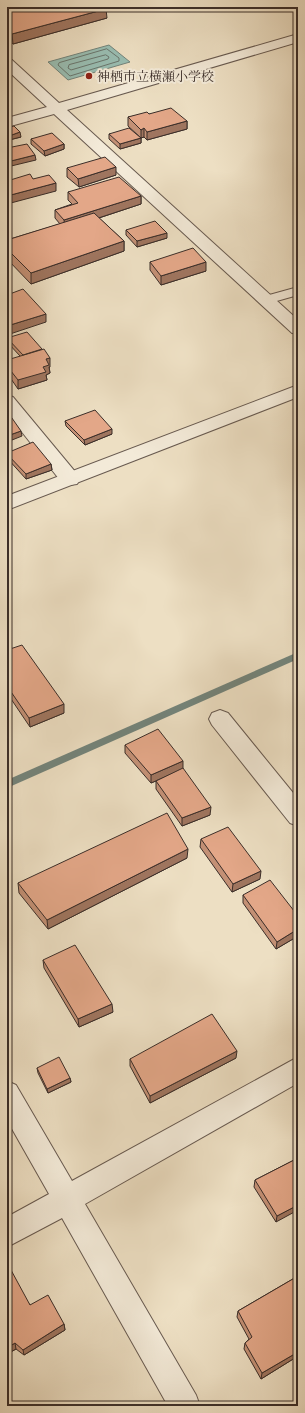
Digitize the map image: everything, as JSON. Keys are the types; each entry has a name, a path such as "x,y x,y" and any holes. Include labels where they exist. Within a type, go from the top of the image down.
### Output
{"street":[{"path":"7,123 298,38"},
{"path":"7,63 298,329"},
{"path":"8,500 70,479 298,391"},
{"path":"7,401 70,479"},
{"path":"220,719 298,816"},
{"path":"7,1233 298,1069"},
{"path":"7,1094 185,1406"}],"lane":[{"path":"266,300 298,290"}],"water":[{"path":"109,45 130,62 68,80 48,62"}],"building":[{"path":"7,7 104,7 106,9 12,34 7,30"},
{"path":"171,108 187,121 147,132 144,128 141,130 128,117 147,112 149,114"},
{"path":"14,126 20,132 9,136 7,133 7,128"},
{"path":"129,128 141,138 120,144 109,134"},
{"path":"52,133 64,144 44,151 31,139"},
{"path":"27,144 35,155 7,162 7,148"},
{"path":"105,157 116,167 78,179 67,168"},
{"path":"30,174 33,179 49,175 56,183 7,196 7,181"},
{"path":"119,177 141,196 64,220 55,210 78,203 68,192"},
{"path":"94,213 124,241 31,273 7,249 7,240"},
{"path":"155,221 167,233 137,241 126,230"},
{"path":"193,248 206,262 161,276 150,262"},
{"path":"23,289 46,314 7,326 7,295"},
{"path":"27,332 42,349 23,355 7,338"},
{"path":"44,349 50,358 46,359 49,365 43,367 46,372 18,380 7,366 7,360"},
{"path":"95,410 112,429 84,440 65,421"},
{"path":"7,411 21,431 7,436"},
{"path":"33,442 51,464 26,474 7,453"},
{"path":"22,645 64,704 29,718 7,686 7,650"},
{"path":"158,729 183,761 151,775 125,745"},
{"path":"183,768 211,807 182,818 156,781"},
{"path":"167,813 188,849 47,920 18,883"},
{"path":"228,827 261,871 233,884 201,839"},
{"path":"270,880 298,916 298,929 277,942 243,895"},
{"path":"75,945 112,1004 78,1019 43,960"},
{"path":"212,1014 237,1051 150,1096 130,1059"},
{"path":"59,1057 70,1078 47,1089 37,1068"},
{"path":"298,1158 298,1205 277,1216 255,1180"},
{"path":"11,1270 30,1305 48,1295 64,1324 23,1350 15,1343 7,1348 7,1273"},
{"path":"298,1276 298,1352 262,1373 245,1343 252,1337 238,1311"}],"waterway":[{"path":"7,784 298,655"}],"place":[{"name":"神栖市立横瀬小学校","path":"89,76"}]}
